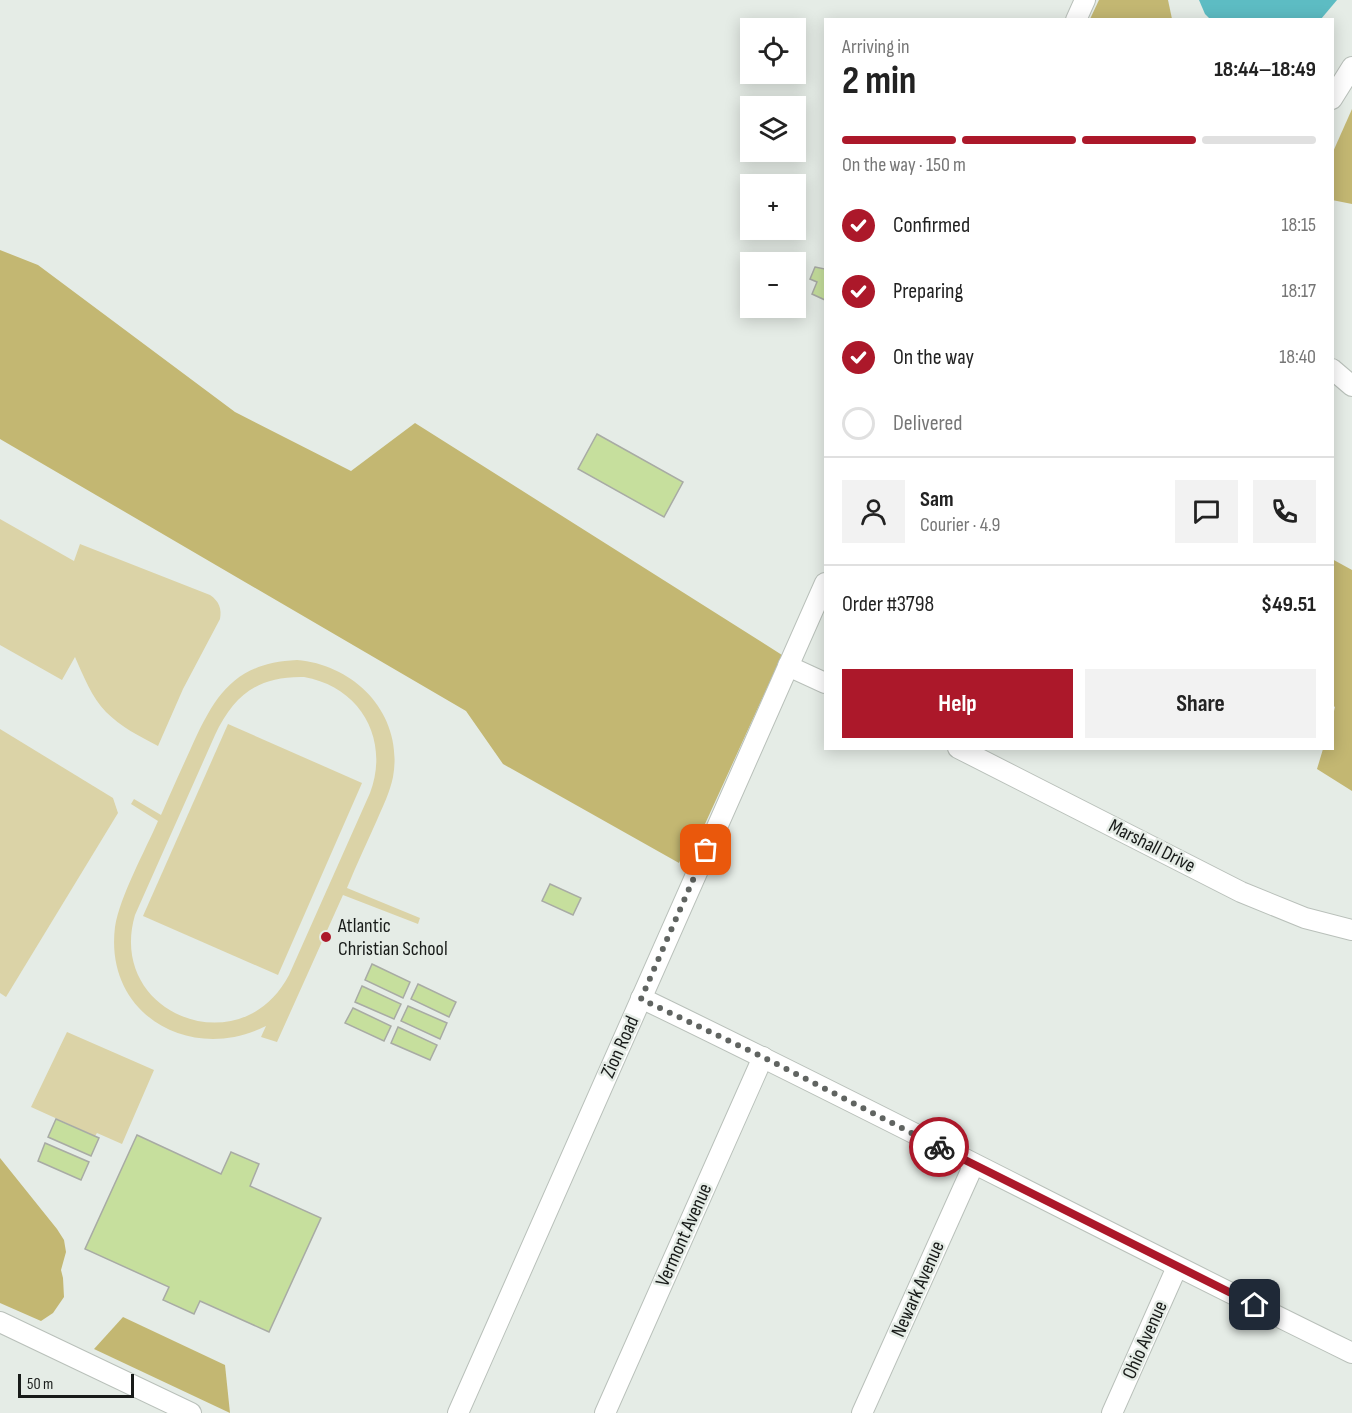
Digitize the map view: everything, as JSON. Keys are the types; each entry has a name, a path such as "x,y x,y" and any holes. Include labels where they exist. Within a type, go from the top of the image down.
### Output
{"street":[{"path":"1078,18 1085,0"},
{"path":"1334,96 1352,67"},
{"path":"1334,371 1352,386"},
{"name":"Zion Road","path":"458,1413 824,584"},
{"path":"788,666 824,683"},
{"name":"Marshall Drive","path":"962,750 1250,896 1305,918 1352,930"},
{"path":"641,999 763,1057 1352,1353"},
{"name":"Vermont Avenue","path":"605,1413 763,1057"},
{"name":"Newark Avenue","path":"862,1413 974,1164"},
{"name":"Ohio Avenue","path":"1112,1413 1177,1267"},
{"path":"0,1322 191,1413"}],"shaded area":[{"path":"1099,0 1168,0 1172,18 1090,18"},
{"path":"1352,109 1352,204 1334,200 1334,150"},
{"path":"0,250 38,265 235,412 351,471 415,423 782,655 705,824 694,830 679,863 503,764 466,711 0,439"},
{"path":"0,519 74,561 80,544 210,595 218,603 221,612 220,619 183,689 158,746 124,727 106,712 92,693 75,657 62,680 0,645"},
{"path":"1334,560 1352,570 1352,791 1317,769 1323,750 1334,750"},
{"path":"297,660 319,664 338,672 356,683 371,697 383,714 391,733 394,754 393,777 386,799 347,888 420,918 418,924 343,895 277,1042 261,1037 266,1026 238,1036 209,1039 182,1035 158,1024 138,1007 123,985 115,958 115,927 118,915 127,888 158,821 131,804 134,799 161,815 200,729 218,698 242,675 275,662","holes":["304,677 324,683 341,692 355,704 366,719 373,736 376,754 375,773 370,793 289,975 267,1003 241,1018 212,1023 183,1017 158,1002 140,979 131,950 135,915 215,735 230,709 249,691 273,680"]},
{"path":"228,724 362,783 278,975 143,916"},
{"path":"0,729 113,798 118,813 6,997 0,993"},
{"path":"67,1032 154,1070 122,1144 97,1133 95,1136 31,1107"},
{"path":"0,1158 64,1240 66,1252 61,1270 64,1297 53,1313 41,1321 0,1303"},
{"path":"123,1317 225,1365 230,1413 94,1349"}],"water":[{"path":"1199,0 1337,0 1322,18 1209,18"}],"building":[{"path":"815,267 824,269 824,300 812,294 817,282 810,279"},
{"path":"597,434 683,482 664,517 578,469"},
{"path":"550,884 581,898 573,915 542,901"},
{"path":"372,964 410,982 403,998 365,980"},
{"path":"418,984 456,1002 449,1017 411,999"},
{"path":"362,986 401,1004 394,1019 355,1002"},
{"path":"408,1006 447,1023 440,1039 401,1021"},
{"path":"353,1008 391,1026 384,1041 345,1023"},
{"path":"398,1027 437,1045 430,1060 391,1043"},
{"path":"56,1119 99,1138 91,1156 48,1137"},
{"path":"137,1135 221,1174 231,1152 259,1164 250,1186 321,1218 269,1332 200,1301 194,1314 163,1300 169,1287 85,1249"},
{"path":"45,1143 89,1162 81,1180 38,1161"}],"way so far":[{"path":"706,850 641,999 763,1057 939,1147"}],"place":[{"name":"Atlantic Christian School","path":"326,937"}],"route":[{"path":"939,1147 1255,1305"}]}
